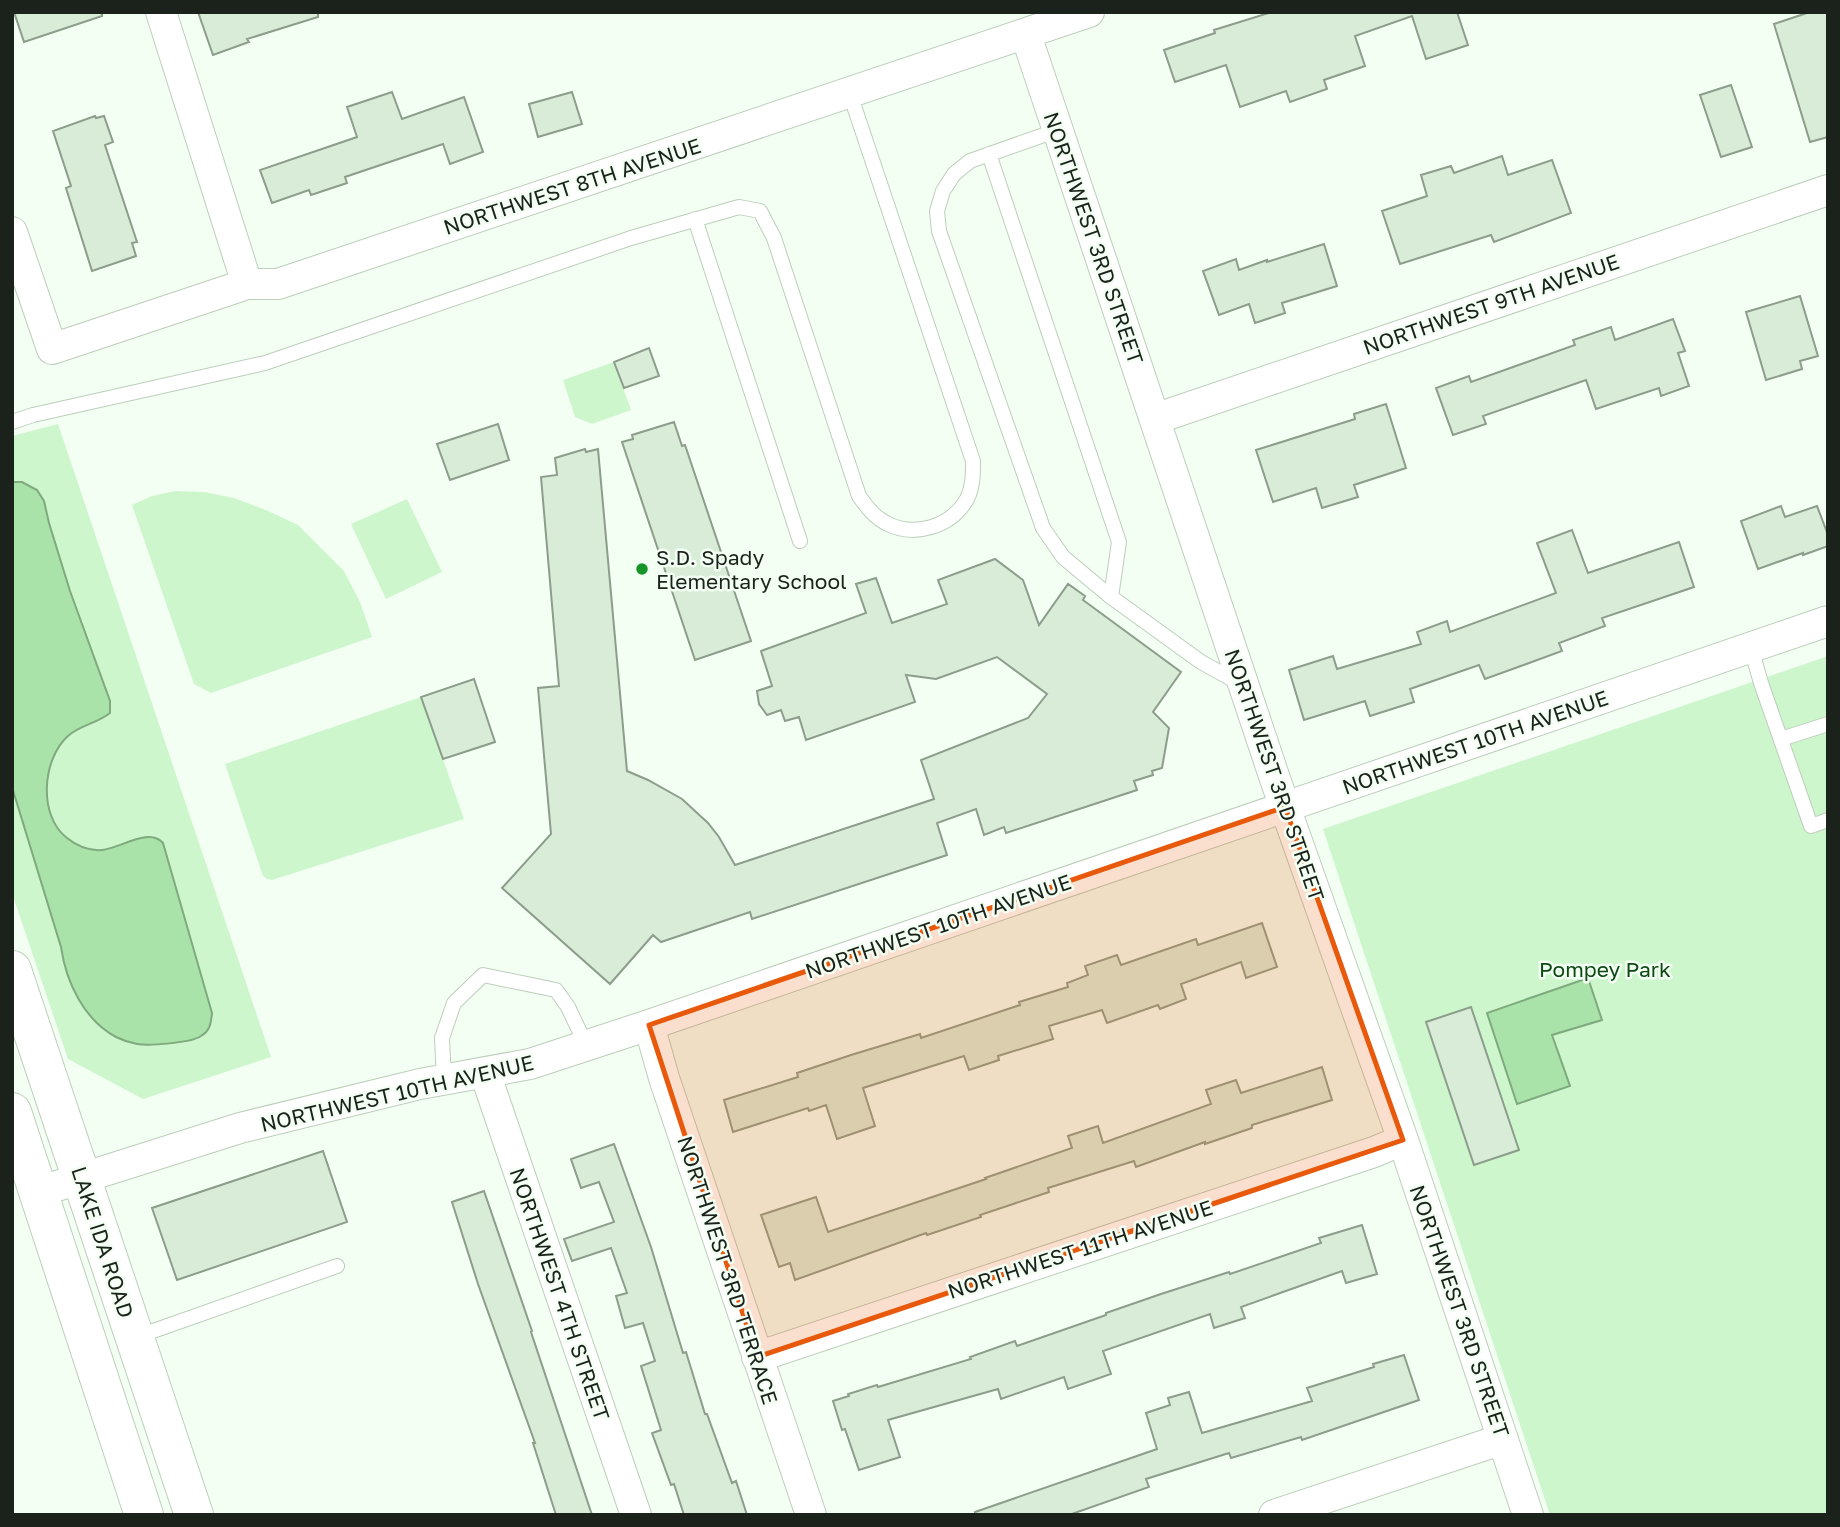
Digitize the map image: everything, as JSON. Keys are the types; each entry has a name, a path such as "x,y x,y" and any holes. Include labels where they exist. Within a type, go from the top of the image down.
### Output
{"street":[{"path":"161,12 247,284"},
{"name":"NORTHWEST 8TH AVENUE","path":"12,232 52,349 247,284 278,284 1089,12"},
{"name":"NORTHWEST 3RD STREET","path":"1026,34 1285,807 1403,1140 1528,1515"},
{"name":"NORTHWEST 9TH AVENUE","path":"1155,419 1828,190"},
{"name":"NORTHWEST 10TH AVENUE","path":"38,1192 240,1128 420,1084 530,1064 1828,621"},
{"name":"LAKE IDA ROAD","path":"12,970 194,1515"},
{"name":"NORTHWEST 3RD TERRACE","path":"649,1025 664,1078 811,1515"},
{"name":"NORTHWEST 4TH STREET","path":"485,1073 636,1515"},
{"path":"12,1111 144,1515"},
{"name":"NORTHWEST 11TH AVENUE","path":"757,1357 1374,1152 1403,1140"},
{"path":"1274,1515 1503,1439"}],"lane":[{"path":"12,422 265,363 631,238 739,206 760,211 774,238 859,496 870,512 885,523 903,530 922,530 940,524 955,513 967,498 973,480 973,461 850,94"},
{"path":"1058,130 970,161 962,167 943,191 937,211 939,231 1043,528 1063,557 1111,597 1201,662 1245,686"},
{"path":"989,154 1119,542 1111,597"},
{"path":"695,219 800,541"},
{"path":"1751,648 1811,826 1828,821"},
{"path":"1781,739 1828,724"},
{"path":"444,1080 442,1038 454,1003 483,975 556,990 568,1007 586,1045"},
{"path":"134,1337 337,1266"}],"highlighted area":[{"path":"1285,807 1403,1140 757,1357 649,1025"}],"green space":[{"path":"614,362 631,410 592,424 575,417 563,380"},
{"path":"58,424 271,1057 143,1099 68,1059 12,893 12,436"},
{"path":"175,491 204,492 234,498 298,525 344,571 360,602 372,637 211,693 194,684 132,505 152,496"},
{"path":"407,499 442,572 386,599 351,524"},
{"name":"Pompey Park","path":"1828,656 1828,1515 1550,1515 1323,829"},
{"path":"421,697 464,819 272,880 263,876 225,764"}],"shaded area":[{"path":"14,482 22,482 37,490 44,501 70,591 110,701 110,713 78,729 59,746 53,759 47,787 51,816 67,838 88,849 102,850 150,837 163,843 212,1013 208,1029 196,1038 143,1045 116,1037 95,1021 86,1010 67,973 12,787"},
{"path":"1588,978 1602,1020 1552,1035 1570,1086 1517,1104 1487,1013"}],"building":[{"path":"14,12 102,12 102,16 24,42"},
{"path":"198,12 318,12 318,17 247,39 249,42 213,55"},
{"path":"1272,12 1457,12 1468,45 1426,59 1412,16 1355,36 1365,66 1324,80 1327,89 1290,102 1286,91 1240,107 1226,65 1175,82 1164,50 1215,33 1214,30"},
{"path":"1810,12 1828,12 1828,137 1810,142 1774,24"},
{"path":"1731,85 1752,147 1721,157 1700,95"},
{"path":"392,92 402,119 464,97 483,152 450,164 443,144 345,177 347,183 311,195 309,190 272,203 260,170 357,137 347,107"},
{"path":"572,92 582,124 538,137 529,104"},
{"path":"95,116 104,116 113,142 105,145 137,242 132,243 136,256 92,271 66,188 71,186 53,131"},
{"path":"1502,156 1508,175 1552,160 1571,213 1494,242 1491,235 1400,264 1382,211 1427,196 1421,175 1451,166 1454,173"},
{"path":"1324,244 1337,286 1282,303 1285,313 1255,323 1249,304 1219,315 1203,271 1236,259 1239,270"},
{"path":"1800,296 1818,356 1800,361 1802,369 1766,380 1746,312"},
{"path":"1673,319 1685,351 1678,353 1689,386 1661,396 1659,388 1596,409 1586,380 1483,416 1486,424 1453,435 1436,388 1469,376 1471,382 1575,345 1573,340 1611,327 1615,340"},
{"path":"649,348 659,376 624,388 614,362"},
{"path":"1386,404 1406,468 1354,485 1358,497 1322,508 1316,488 1273,502 1256,450 1355,419 1354,414"},
{"path":"674,422 682,446 685,445 751,641 695,660 622,442 633,439 632,435"},
{"path":"498,424 509,460 450,480 437,444"},
{"name":"S.D. Spady Elementary School","path":"585,449 586,452 598,449 627,771 682,799 708,823 735,865 934,799 921,760 1028,718 1047,694 997,657 936,679 906,675 915,702 806,740 799,717 785,721 781,710 767,715 759,704 757,691 772,686 761,651 866,613 856,584 876,578 892,623 947,604 938,580 995,559 1023,580 1039,625 1068,584 1085,596 1083,600 1181,672 1153,712 1169,728 1162,768 1152,771 1153,775 1134,781 1137,790 1006,833 1004,827 984,835 976,809 937,823 947,855 752,919 750,912 661,942 653,935 610,984 502,888 551,834 538,688 559,686 541,477 557,475 555,458"},
{"path":"1781,506 1785,517 1817,506 1828,535 1828,546 1758,569 1741,521"},
{"path":"1572,530 1588,573 1679,542 1694,587 1602,618 1605,626 1559,643 1562,651 1485,679 1479,665 1410,689 1414,702 1370,716 1365,701 1304,720 1289,670 1333,656 1337,669 1421,644 1417,632 1447,621 1450,632 1556,593 1537,543"},
{"path":"474,679 495,742 443,759 421,697"},
{"path":"1262,923 1277,967 1246,978 1241,962 1181,984 1186,999 1160,1009 1158,1005 1107,1023 1102,1010 1049,1026 1053,1039 998,1056 999,1060 969,1070 964,1056 863,1088 875,1126 837,1139 826,1105 809,1111 808,1108 733,1132 724,1100 798,1077 797,1073 851,1055 920,1034 921,1038 1020,1005 1019,1002 1068,987 1067,983 1088,975 1085,966 1117,955 1121,965 1196,939 1198,945"},
{"path":"1471,1007 1519,1150 1474,1165 1426,1022"},
{"path":"1322,1067 1332,1100 1252,1125 1252,1128 1136,1167 1134,1161 1048,1188 1049,1192 980,1215 981,1217 927,1235 926,1233 795,1280 790,1263 779,1267 761,1215 816,1197 828,1232 1072,1148 1068,1136 1098,1126 1103,1143 1211,1104 1206,1090 1236,1080 1241,1093"},
{"path":"614,1144 651,1247 683,1353 686,1352 705,1414 732,1483 736,1481 747,1515 684,1515 652,1433 661,1430 641,1366 655,1361 643,1323 625,1328 616,1296 627,1293 611,1248 572,1261 564,1239 614,1222 599,1182 581,1188 571,1159"},
{"path":"323,1151 347,1222 177,1280 152,1208"},
{"path":"484,1191 592,1515 556,1515 535,1443 478,1284 452,1202"},
{"path":"1362,1225 1377,1274 1346,1283 1342,1271 1241,1307 1245,1318 1214,1328 1210,1314 1103,1351 1111,1374 1068,1389 1064,1377 1001,1399 998,1389 888,1420 900,1457 859,1470 833,1401 877,1385 878,1387 971,1359 970,1357 1015,1341 1017,1346 1161,1294 1321,1243 1319,1238"},
{"path":"1404,1355 1419,1400 1302,1440 1301,1437 1231,1458 1229,1453 1146,1479 1149,1487 1069,1515 975,1515 975,1512 1157,1449 1146,1413 1170,1405 1168,1398 1189,1392 1202,1433 1312,1401 1307,1388"}],"place":[{"name":"S.D. Spady Elementary School","path":"642,569"}]}
